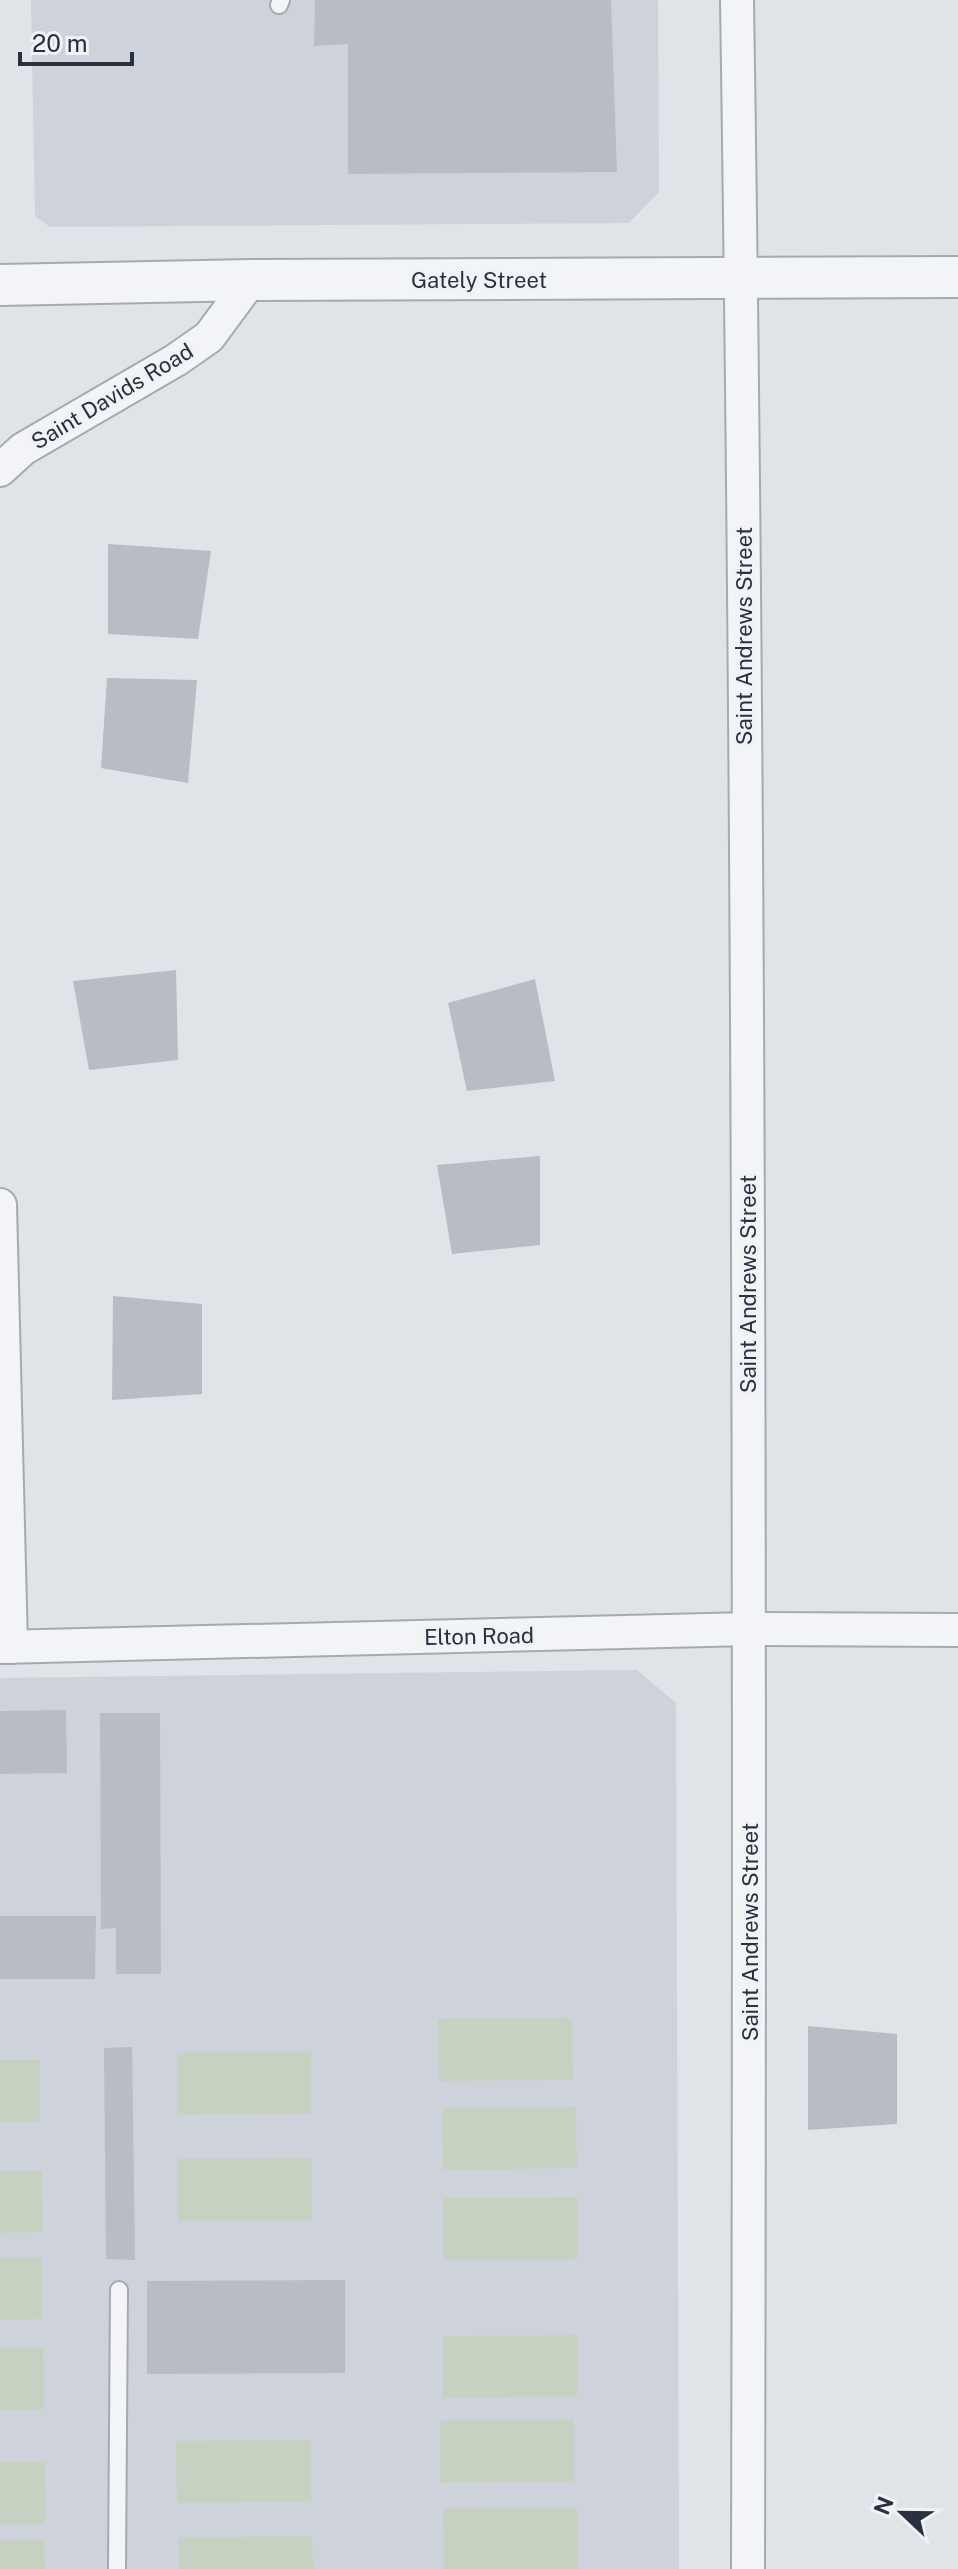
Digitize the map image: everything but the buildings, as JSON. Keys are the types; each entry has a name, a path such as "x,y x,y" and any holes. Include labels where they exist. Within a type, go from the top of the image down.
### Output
{"street":[{"name":"Saint Andrews Street","path":"737,0 750,1629 748,2569"},
{"name":"Gately Street","path":"0,285 251,280 958,277"},
{"name":"Saint Davids Road","path":"0,470 23,449 176,360 209,337 251,280"},
{"path":"0,1205 5,1647"},
{"name":"Elton Road","path":"5,1647 750,1629 958,1630"}],"lane":[{"path":"117,2569 119,2290"}],"shaded area":[{"path":"31,0 658,0 659,192 629,223 50,227 35,216"},
{"path":"637,1670 676,1703 679,2569 0,2569 0,1678"}],"green space":[{"path":"572,2018 573,2080 439,2081 438,2019"},
{"path":"311,2052 311,2114 178,2115 177,2053"},
{"path":"0,2060 40,2060 40,2121 0,2122"},
{"path":"576,2107 577,2168 443,2170 442,2108"},
{"path":"312,2158 312,2220 178,2221 178,2159"},
{"path":"0,2171 42,2171 43,2232 0,2233"},
{"path":"577,2197 577,2259 443,2260 443,2198"},
{"path":"0,2258 42,2258 42,2319 0,2320"},
{"path":"577,2335 577,2396 443,2398 443,2336"},
{"path":"43,2347 44,2409 0,2409 0,2348"},
{"path":"574,2420 574,2481 440,2483 440,2421"},
{"path":"310,2440 311,2501 177,2503 176,2441"},
{"path":"0,2462 45,2462 46,2523 0,2524"},
{"path":"577,2507 578,2569 444,2569 443,2509"},
{"path":"312,2536 313,2569 179,2569 179,2538"},
{"path":"44,2540 45,2569 0,2569 0,2541"}]}
